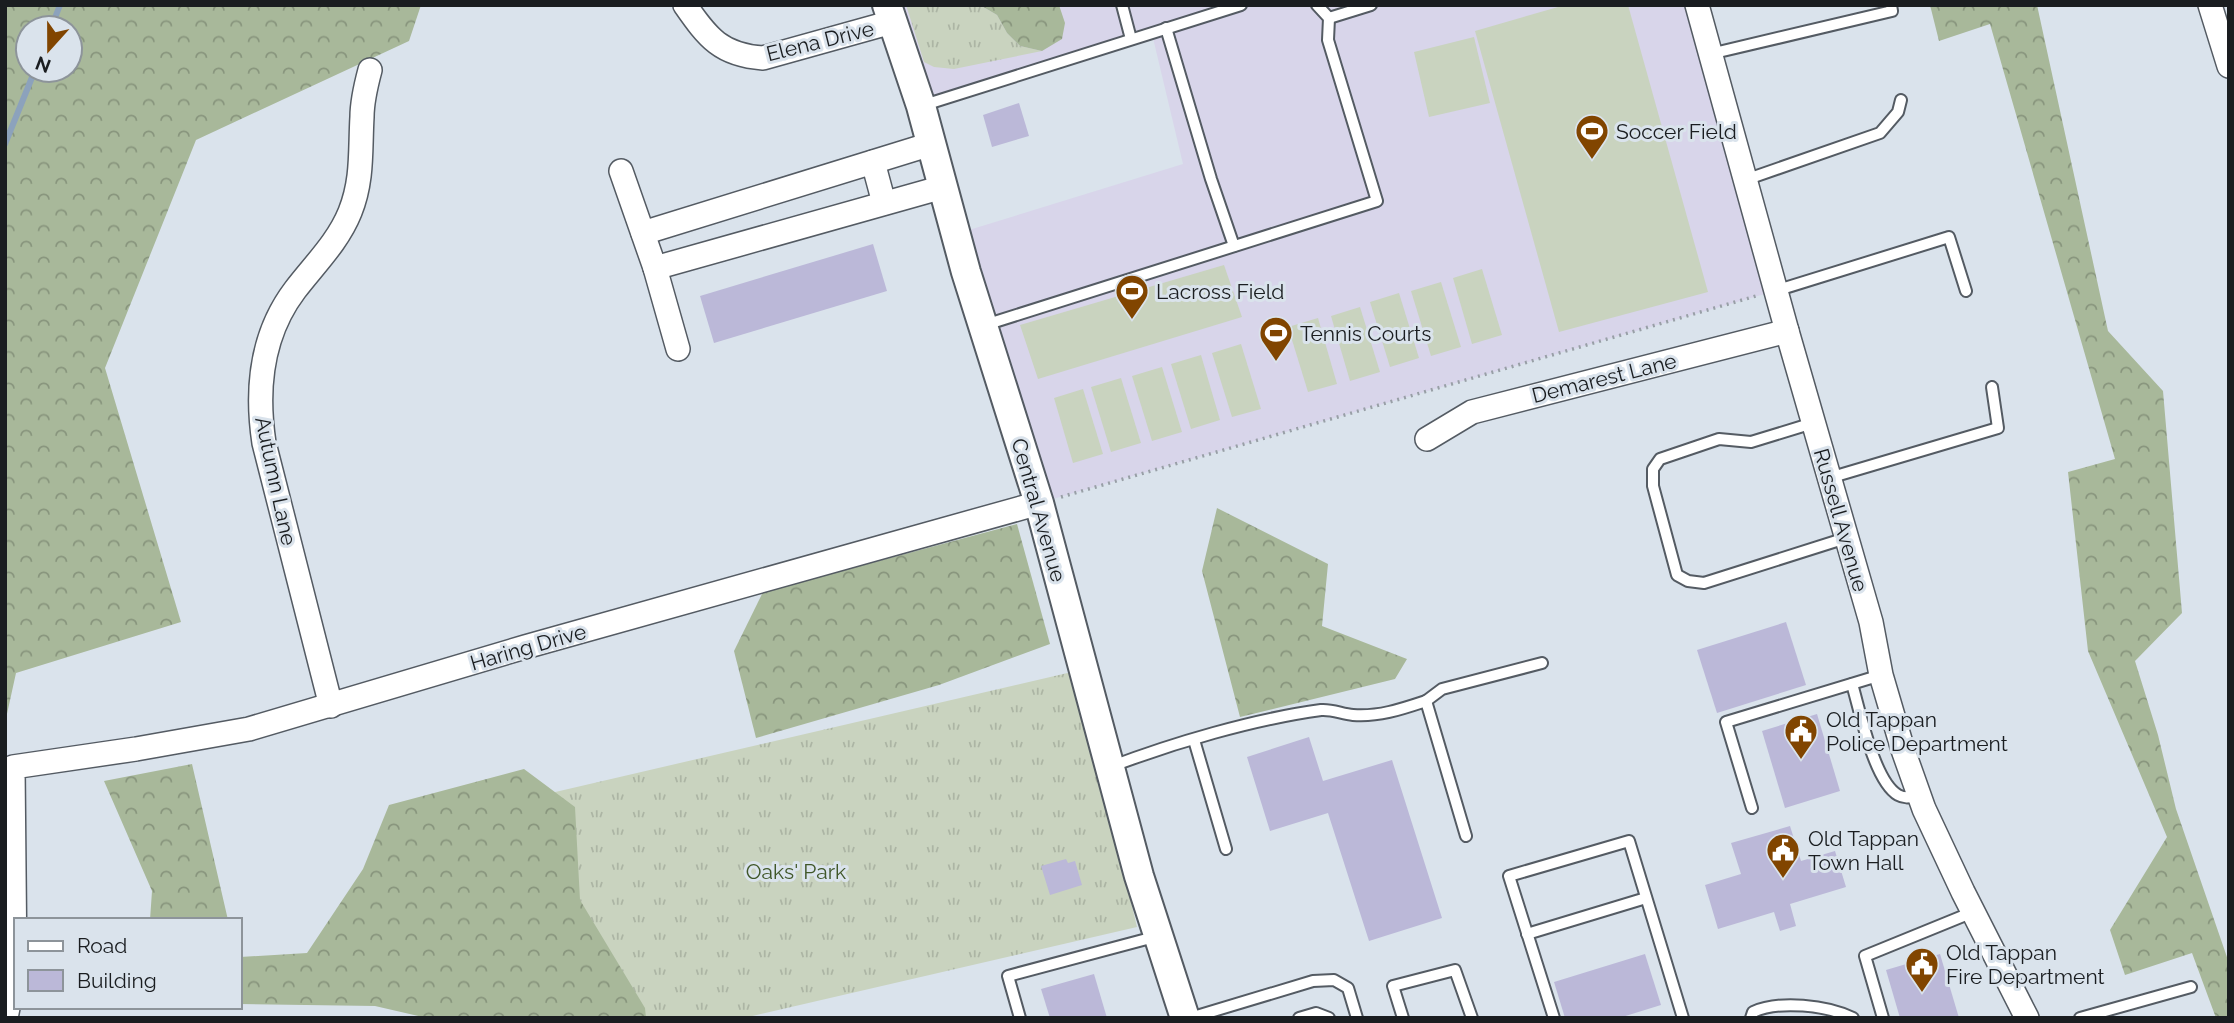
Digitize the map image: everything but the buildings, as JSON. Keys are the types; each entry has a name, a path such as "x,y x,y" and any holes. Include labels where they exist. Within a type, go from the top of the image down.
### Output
{"street":[{"name":"Elena Drive","path":"685,5 704,31 720,46 741,56 763,58 889,14"},
{"name":"Russell Avenue","path":"1697,5 1775,290 1871,622 1881,675 1920,796 1973,912 2027,1018"},
{"path":"2210,5 2229,66"},
{"name":"Central Avenue","path":"889,14 921,106 983,325 1039,503 1139,876 1185,1018"},
{"name":"Autumn Lane","path":"331,706 264,443 260,383 266,350 277,319 292,293 337,238 349,214 357,191 362,162 362,115 370,70"},
{"path":"643,233 932,144"},
{"path":"873,162 884,203"},
{"path":"621,171 655,268 678,349"},
{"path":"655,268 943,187"},
{"path":"764,195 776,234"},
{"name":"Demarest Lane","path":"1427,439 1472,411 1787,331"},
{"name":"Haring Drive","path":"14,918 13,767 249,729 524,647 1039,503"},
{"name":"Haring Drive","path":"6,1018 14,977"}],"lane":[{"path":"1122,5 1132,39"},
{"path":"921,106 1241,5"},
{"path":"983,325 1377,201 1328,40 1329,18 1317,5"},
{"path":"1329,18 1371,5"},
{"path":"1710,54 1891,8"},
{"path":"1166,27 1234,246"},
{"path":"1745,180 1880,133 1891,123 1901,100"},
{"path":"1775,290 1949,237 1966,291"},
{"path":"1829,478 1998,428 1992,387"},
{"path":"1813,423 1751,442 1719,439 1660,459 1653,469 1653,486 1677,575 1688,581 1704,583 1846,538"},
{"path":"1110,767 1142,754 1298,714 1326,710 1354,715 1385,714 1426,701 1442,689 1542,663"},
{"path":"1752,808 1726,722 1881,675"},
{"path":"1852,684 1880,776 1898,795 1908,798 1920,796"},
{"path":"1426,701 1466,836"},
{"path":"1194,740 1226,849"},
{"path":"1554,1018 1509,876 1629,841 1683,1018"},
{"path":"1527,934 1646,898"},
{"path":"1883,1018 1865,956 1973,912"},
{"path":"1020,1018 1008,976 1158,936"},
{"path":"1404,1018 1393,986 1455,970 1472,1018"},
{"path":"1190,1018 1313,981 1334,980 1348,988 1357,1018"},
{"path":"2080,1018 2191,987"},
{"path":"1751,1018 1753,1012 1764,1007 1805,1006 1837,1010 1853,1018"},
{"path":"1299,1018 1316,1013 1329,1018"}],"path":[{"path":"1039,503 1775,290"}],"shaded area":[{"path":"887,5 1697,5 1775,291 1039,503 956,234 1183,164 1153,38 921,106"}],"green space":[{"path":"5,5 421,5 409,41 196,140 105,368 181,622 16,673 5,723"},
{"path":"906,5 980,5 997,15 1007,33 1020,46 1042,51 954,69 934,67 924,62"},
{"path":"980,5 1059,5 1065,23 1062,39 1042,51 1020,46 1007,33 997,15"},
{"name":"Soccer Field","path":"1565,5 1628,5 1708,292 1559,332 1475,31"},
{"path":"1930,5 2037,5 2108,331 2163,391 2182,613 2135,661 2158,735 2176,809 2229,963 2229,1018 2216,1018 2192,953 2125,975 2110,930 2167,837 2088,651 2068,472 2115,459 1990,24 1939,41"},
{"path":"1474,37 1490,103 1429,117 1414,52"},
{"name":"Lacross Field","path":"1224,265 1242,317 1038,379 1020,325"},
{"path":"1482,269 1502,335 1472,344 1453,278"},
{"path":"1441,282 1461,347 1431,356 1411,291"},
{"path":"1399,293 1419,358 1390,367 1370,302"},
{"path":"1360,307 1380,372 1350,381 1331,316"},
{"path":"1318,318 1337,384 1308,392 1288,327"},
{"path":"1241,344 1261,409 1232,417 1212,353"},
{"path":"1201,355 1220,420 1191,429 1171,364"},
{"path":"1162,367 1182,432 1152,441 1132,376"},
{"path":"1121,378 1141,443 1111,452 1091,387"},
{"path":"1083,389 1103,454 1073,463 1054,398"},
{"path":"1217,508 1328,564 1322,626 1407,659 1395,679 1240,717 1202,571"},
{"path":"1017,524 1050,644 939,685 756,738 734,651 763,592"},
{"name":"Oaks' Park","path":"1076,671 1137,927 744,1018 503,1018 456,815"},
{"path":"192,764 228,918 150,918 152,891 104,781"},
{"path":"524,769 575,807 580,900 645,1008 646,1018 427,1018 375,1006 242,1004 242,957 307,953 363,869 389,805"}],"waterway":[{"path":"56,14 60,5"},
{"path":"5,144 29,84"}],"place":[{"name":"Soccer Field","path":"1592,161"},
{"name":"Lacross Field","path":"1132,321"},
{"name":"Tennis Courts","path":"1276,363"},
{"name":"Old Tappan Police Department","path":"1801,761"},
{"name":"Old Tappan Town Hall","path":"1783,880"},
{"name":"Old Tappan Fire Department","path":"1922,994"}]}
